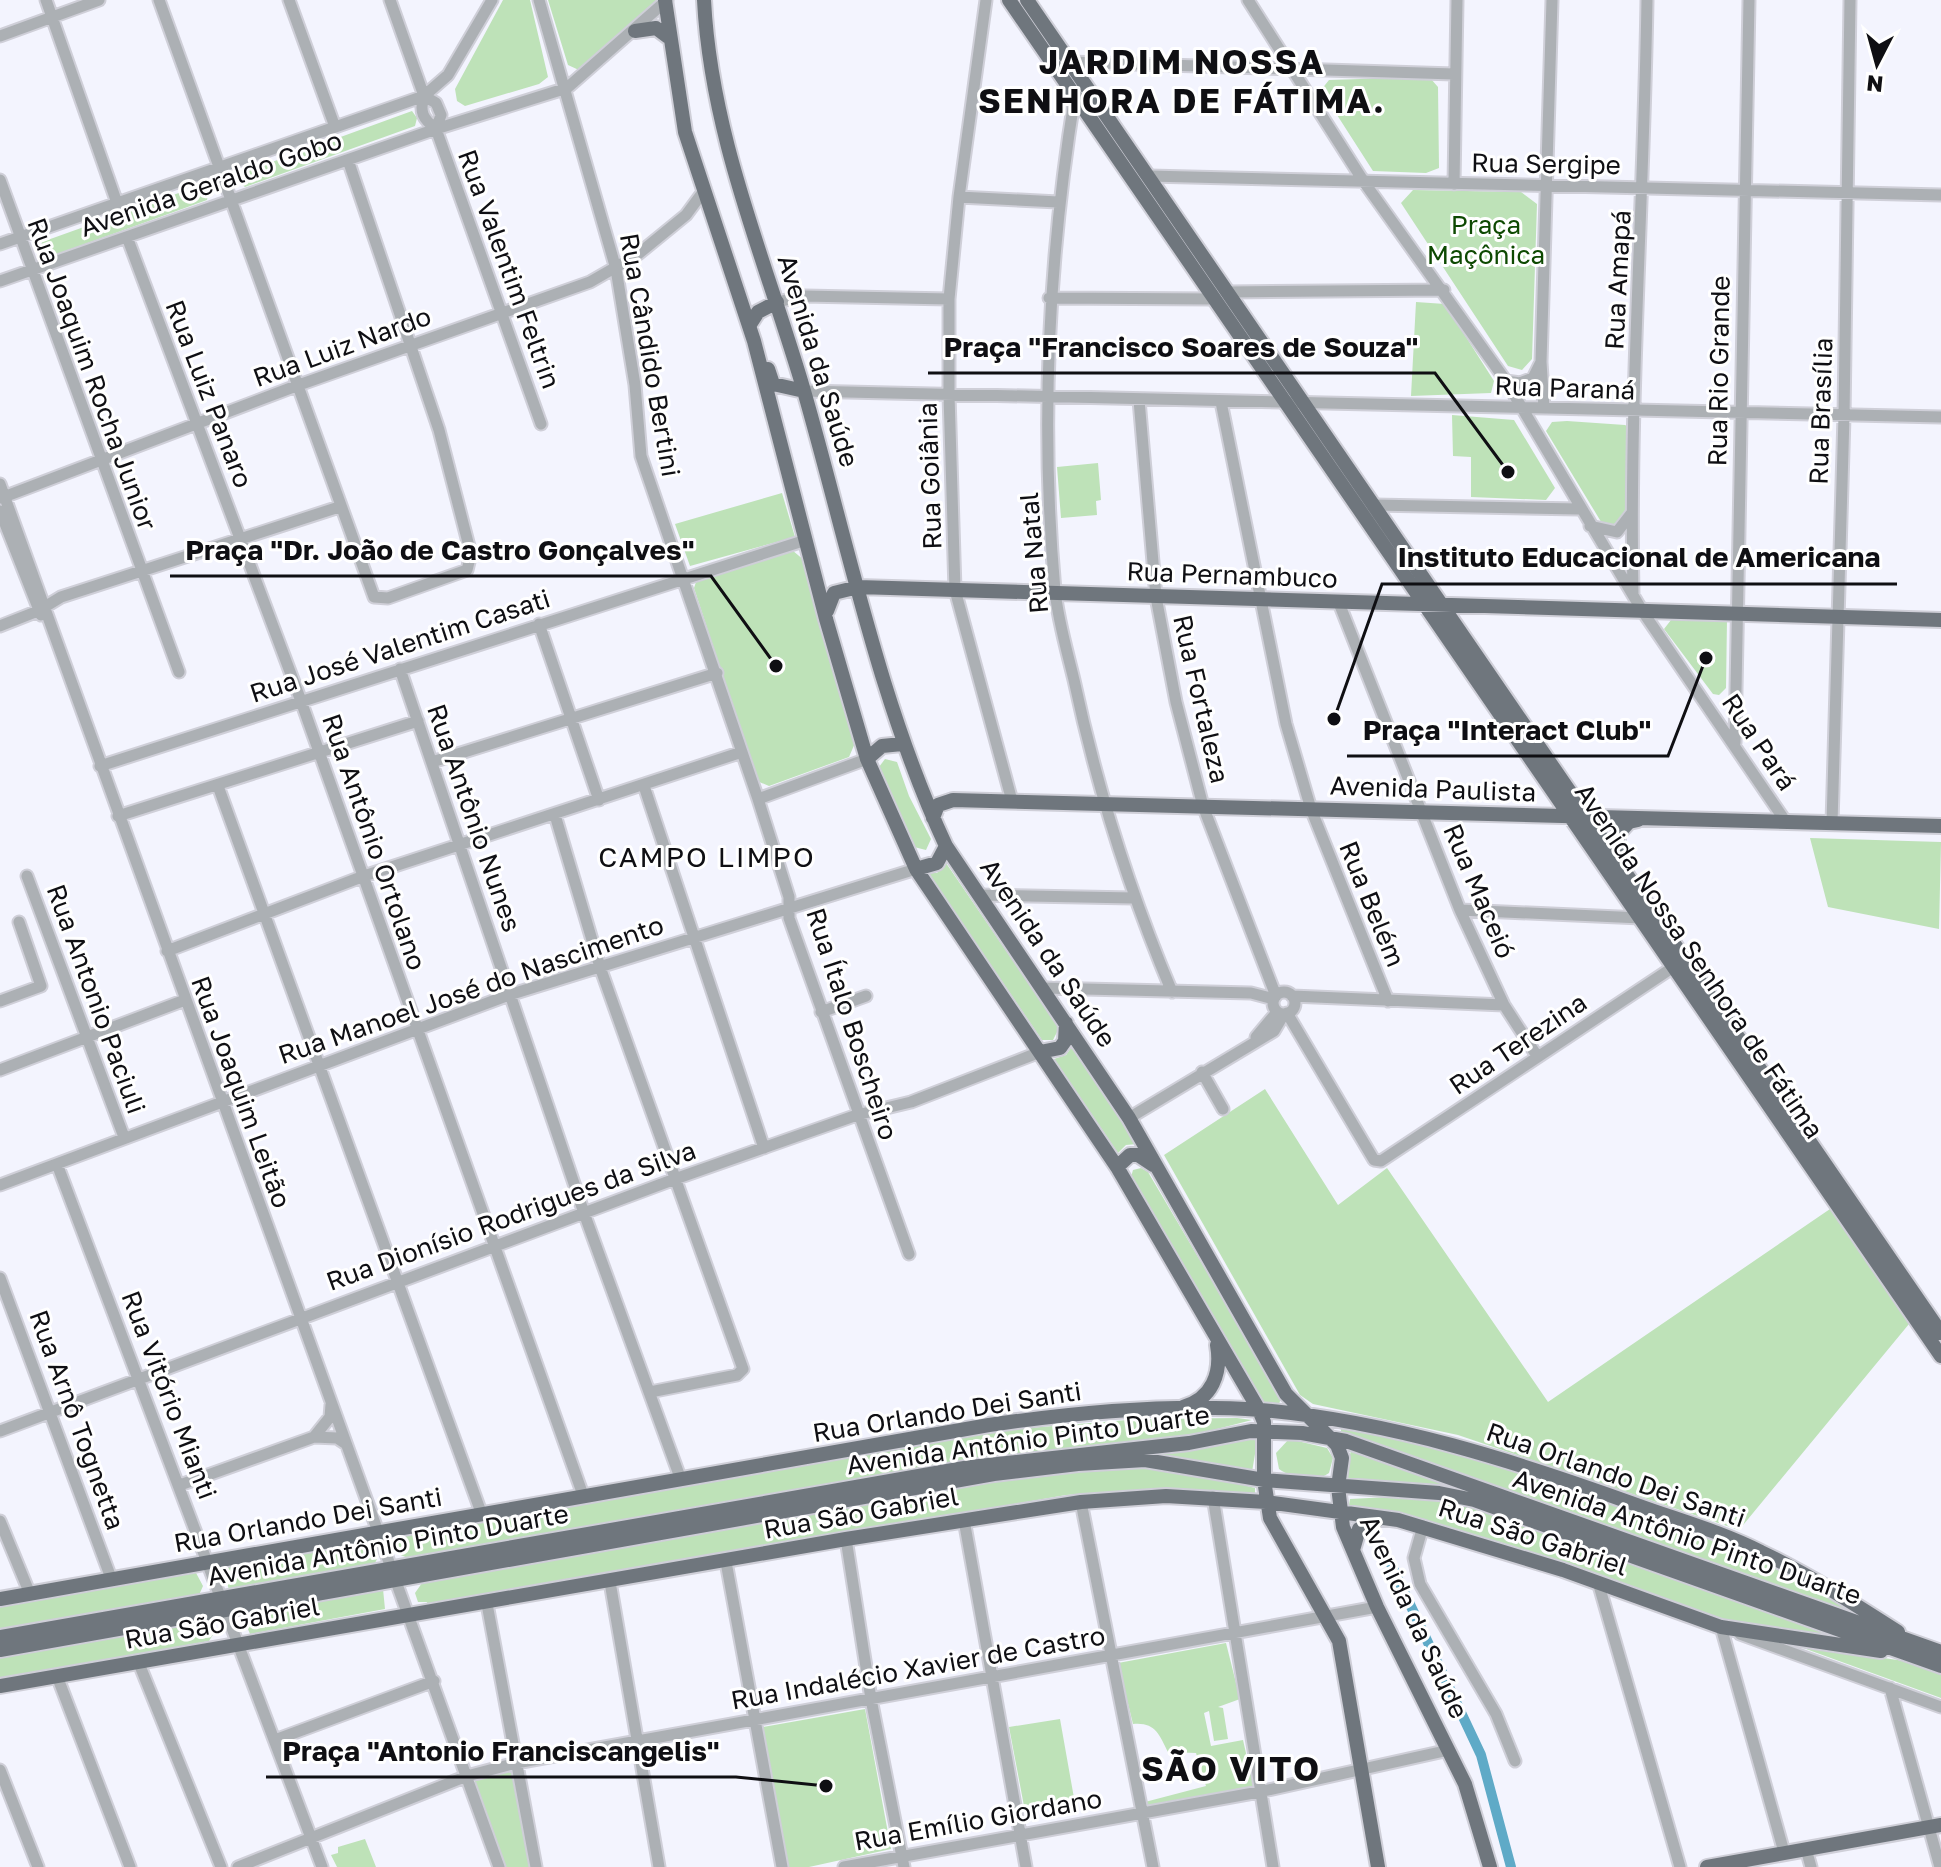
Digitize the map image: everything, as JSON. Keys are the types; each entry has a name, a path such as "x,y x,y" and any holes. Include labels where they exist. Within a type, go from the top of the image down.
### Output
{"main road":[{"path":"666,0 668,37 685,132 751,333 826,619 867,759 916,869 1117,1167 1259,1410 1265,1431 1266,1502 1276,1532 1339,1641 1378,1867"},
{"name":"Avenida da Saúde","path":"704,0 715,97 727,152 804,391 902,744 933,818 946,846 1129,1118 1286,1394 1333,1438 1342,1458 1339,1509 1354,1554 1465,1784 1490,1867"},
{"name":"Avenida Nossa Senhora de Fátima","path":"1009,0 1075,95 1306,405 1620,863 1679,964 1941,1356"},
{"name":"Avenida Nossa Senhora de Fátima","path":"1027,0 1149,176 1286,404 1641,918 1679,964 1941,1333"},
{"path":"635,31 656,28 668,37"},
{"path":"751,333 758,312 777,302"},
{"path":"751,333 760,346 773,384 804,391"},
{"path":"826,619 827,603 834,593 858,587"},
{"name":"Rua Pernambuco","path":"858,587 1941,620"},
{"path":"867,759 882,746 902,744"},
{"name":"Avenida Paulista","path":"933,818 938,805 947,801 1012,801 1941,826"},
{"path":"1620,863 1616,842 1622,827 1647,819"},
{"path":"916,869 937,863 946,846"},
{"path":"1040,1052 1060,1048 1066,1034 1065,1020"},
{"path":"1117,1167 1130,1155 1138,1155 1159,1171"},
{"path":"1174,1409 1194,1404 1214,1383 1219,1359 1214,1333"},
{"name":"Rua Orlando Dei Santi","path":"0,1599 1016,1421 1174,1409 1259,1410 1307,1416 1457,1446 1539,1471 1721,1535 1760,1551 1841,1595 1914,1649"},
{"name":"Avenida Antônio Pinto Duarte","path":"396,1575 970,1467 1189,1443 1265,1431 1333,1438 1914,1649 1941,1666"},
{"name":"Avenida Antônio Pinto Duarte","path":"0,1637 396,1575 994,1474 1123,1460 1177,1463 1264,1480 1439,1493 1474,1500 1914,1649 1941,1652"},
{"name":"Rua São Gabriel","path":"0,1686 239,1643 487,1604 846,1539 1081,1502 1166,1496 1213,1497 1339,1509 1388,1518 1423,1526 1598,1582 1721,1627 1914,1649"},
{"path":"1354,1554 1353,1542 1359,1529 1368,1523 1388,1518"},
{"name":"Avenida Antônio Pinto Duarte","path":"0,1650 224,1602"},
{"path":"1707,1867 1935,1826"}],"street":[{"path":"46,0 117,203"},
{"path":"0,36 99,0"},
{"path":"159,0 339,507 374,597 388,598 467,570 471,554 439,430 348,160"},
{"path":"289,0 335,127"},
{"name":"Rua Valentim Feltrin","path":"390,0 424,96 420,108 426,121 436,129 541,424"},
{"path":"424,96 448,75 492,0"},
{"name":"Rua Cândido Bertini","path":"539,0 567,88 616,269 635,385 641,456 685,578"},
{"path":"567,88 635,31 666,0"},
{"name":"Rua Goiânia","path":"986,0 959,197 949,299 955,590 1012,801"},
{"name":"Rua Pará","path":"1248,0 1257,20 1294,71 1364,182 1506,381 1579,509 1643,612 1786,822"},
{"path":"1454,184 1457,0"},
{"path":"1544,408 1541,362 1552,0"},
{"name":"Rua Amapá","path":"1633,596 1631,513 1644,188 1647,0"},
{"name":"Rua Rio Grande","path":"1735,743 1749,0"},
{"name":"Rua Brasília","path":"1832,823 1844,416 1850,0"},
{"path":"1069,62 1454,74"},
{"name":"Avenida Geraldo Gobo","path":"0,281 436,129 567,88"},
{"name":"Rua Natal","path":"1075,95 1058,202 1049,298 1046,398 1055,594 1103,803 1133,898 1172,992"},
{"name":"Avenida Geraldo Gobo","path":"0,244 424,96"},
{"name":"Rua Sergipe","path":"1149,176 1941,195"},
{"name":"Rua Joaquim Rocha Junior","path":"0,180 139,571 179,672"},
{"name":"Rua Luiz Nardo","path":"2,497 296,386 590,282 616,269 686,215 703,192"},
{"path":"959,197 1058,202"},
{"path":"686,215 700,209 711,215"},
{"name":"Rua Luiz Panaro","path":"127,237 301,701"},
{"path":"1049,298 1444,290"},
{"path":"777,302 804,296 949,299"},
{"path":"1506,381 1520,383 1533,378 1541,362"},
{"name":"Rua Paraná","path":"804,391 1740,415 1941,417"},
{"name":"Rua Fortaleza","path":"1139,400 1156,597 1176,702 1203,806 1283,1005 1374,1160"},
{"name":"Rua Belém","path":"1221,402 1286,724 1311,809 1388,1001"},
{"path":"0,484 42,609"},
{"path":"1374,505 1579,509"},
{"path":"0,626 42,609 61,597 339,507"},
{"path":"0,511 42,609"},
{"path":"1590,526 1617,532 1631,513"},
{"name":"Rua Amapá","path":"1620,575 1631,513"},
{"name":"Rua José Valentim Casati","path":"100,766 806,540"},
{"name":"Rua Ítalo Boscheiro","path":"685,578 789,897 789,918 909,1254"},
{"name":"Rua Maceió","path":"1339,603 1460,910 1504,1005 1537,1056"},
{"name":"Rua Joaquim Leitão","path":"42,609 381,1533 499,1867"},
{"path":"539,624 599,800"},
{"name":"Rua Antônio Nunes","path":"400,669 584,1213 681,1480"},
{"path":"432,762 717,673"},
{"name":"Rua Antônio Ortolano","path":"301,701 583,1495"},
{"path":"118,816 418,721"},
{"path":"167,951 364,876 742,752"},
{"path":"758,799 867,759"},
{"path":"218,786 482,1515"},
{"path":"644,786 764,1148"},
{"path":"555,815 600,967 743,1369 737,1375 650,1392"},
{"name":"Rua Manoel José do Nascimento","path":"0,1185 509,995 916,869"},
{"name":"Rua Antonio Paciuli","path":"27,876 124,1137"},
{"path":"979,895 1133,898"},
{"path":"1460,910 1641,918"},
{"path":"0,1001 41,986 19,922"},
{"name":"Rua Terezina","path":"1374,1160 1389,1159 1537,1056 1679,964"},
{"path":"1043,988 1258,994 1283,1005 1329,998 1504,1005"},
{"path":"821,1012 866,996"},
{"path":"0,1070 185,1000"},
{"path":"1129,1118 1253,1040 1278,1028 1283,1005"},
{"name":"Rua Dionísio Rodrigues da Silva","path":"0,1431 675,1179 857,1115 903,1104 1040,1052"},
{"path":"1202,1072 1223,1109"},
{"name":"Rua Vitório Mianti","path":"57,1164 322,1867"},
{"name":"Rua Arnô Tognetta","path":"0,1278 5,1306 50,1414 111,1578"},
{"path":"314,1437 330,1417 331,1403"},
{"path":"180,1485 314,1437 337,1438 346,1444"},
{"path":"1213,1497 1232,1634 1273,1867"},
{"path":"1081,1502 1153,1867"},
{"path":"964,1520 1026,1867"},
{"path":"0,1521 30,1594"},
{"path":"1423,1526 1414,1558 1420,1584 1496,1714 1515,1761"},
{"path":"846,1539 871,1699 903,1862"},
{"path":"726,1562 782,1867"},
{"path":"610,1582 659,1867"},
{"path":"1598,1582 1680,1867"},
{"path":"487,1604 536,1867"},
{"name":"Rua Indalécio Xavier de Castro","path":"238,1867 467,1776 516,1763 1377,1607"},
{"path":"1721,1627 1784,1852"},
{"name":"Rua São Gabriel","path":"1721,1627 1941,1707"},
{"path":"138,1661 221,1867"},
{"path":"57,1676 130,1867"},
{"path":"275,1740 434,1681"},
{"path":"1890,1688 1935,1826 1940,1867"},
{"name":"Rua Emílio Giordano","path":"844,1867 903,1862 1021,1835 1259,1792 1449,1750"},
{"path":"0,1770 38,1867"},
{"path":"1806,1849 1811,1867"}],"green space":[{"path":"503,0 530,0 548,77 539,84 465,106 457,101 455,89"},
{"path":"548,0 656,0 652,8 581,71 568,65"},
{"path":"1431,79 1438,87 1439,168 1426,173 1373,171 1321,90 1329,80"},
{"path":"412,111 417,118 415,126 245,187 237,181 239,174"},
{"path":"201,185 208,193 207,200 49,257 40,251 42,242"},
{"name":"Praça Maçônica","path":"1413,190 1521,192 1537,204 1532,359 1522,370 1508,366 1401,203"},
{"path":"1416,302 1445,304 1494,381 1491,393 1411,396"},
{"path":"1452,415 1514,420 1555,488 1546,500 1471,497 1471,457 1453,456"},
{"path":"1552,422 1625,425 1633,429 1624,520 1612,530 1603,525 1546,431"},
{"path":"1098,463 1101,500 1096,501 1097,515 1061,518 1057,467"},
{"path":"782,493 795,537 690,566 675,524"},
{"path":"792,550 805,561 855,743 849,757 769,786 757,781 694,588 697,579"},
{"path":"1727,619 1726,688 1719,695 1713,694 1664,629 1671,620"},
{"path":"885,759 897,762 909,796 931,839 926,850 914,847 886,792 879,767"},
{"path":"1810,838 1941,842 1939,929 1828,907"},
{"path":"946,863 1059,1028 1053,1040 1042,1040 928,873 937,873"},
{"path":"1073,1045 1137,1144 1126,1145 1118,1153 1054,1059 1066,1055"},
{"path":"1265,1089 1338,1205 1387,1168 1548,1402 1830,1209 1909,1324 1739,1530 1458,1435 1313,1404 1300,1395 1164,1155"},
{"path":"1141,1168 1148,1172 1281,1398 1279,1404 1262,1403 1131,1177 1133,1170"},
{"path":"1140,1419 1252,1420 1186,1437 969,1461 413,1560 398,1554 396,1544 406,1536 991,1431"},
{"path":"1341,1429 1474,1457 1606,1499 1734,1550 1856,1609 1853,1616 1341,1433"},
{"path":"1251,1437 1257,1442 1252,1472 1151,1455"},
{"path":"1289,1439 1327,1448 1333,1458 1329,1473 1317,1478 1304,1478 1279,1469 1276,1453"},
{"path":"1351,1450 1471,1492 1345,1479"},
{"path":"1124,1465 1188,1471 1255,1488 1255,1494 1165,1488 1066,1495 428,1606 427,1602 418,1602 415,1593 422,1583 995,1479"},
{"path":"1407,1496 1470,1505 1842,1636 1841,1640 1718,1620 1500,1542 1349,1505 1350,1499"},
{"path":"363,1542 377,1559 374,1565 229,1590 224,1571 228,1566"},
{"path":"195,1571 203,1586 199,1595 0,1631 0,1605"},
{"path":"383,1589 385,1609 250,1634 241,1612"},
{"path":"199,1618 211,1623 214,1633 209,1641 0,1679 0,1654"},
{"path":"1226,1643 1240,1699 1218,1707 1223,1708 1228,1739 1214,1741 1209,1711 1204,1713 1211,1746 1243,1740 1254,1788 1146,1807 1145,1802 1206,1786 1196,1753 1168,1752 1151,1727 1133,1724 1118,1663"},
{"path":"1795,1645 1911,1662 1941,1673 1941,1698"},
{"path":"865,1709 891,1849 809,1867 786,1867 763,1727"},
{"path":"1060,1719 1074,1798 1024,1806 1009,1727"},
{"path":"514,1769 533,1867 504,1867 474,1779"},
{"path":"365,1839 376,1867 337,1867 331,1855 338,1853 338,1847"}],"waterway":[{"path":"1390,1562 1481,1755 1511,1867"}],"place":[{"name":"Praça \"Francisco Soares de Souza\"","path":"1508,472"},
{"name":"Praça \"Interact Club\"","path":"1706,658"},
{"name":"Praça \"Dr. João de Castro Gonçalves\"","path":"776,666"},
{"name":"Instituto Educacional de Americana","path":"1334,719"},
{"name":"Praça \"Antonio Franciscangelis\"","path":"826,1786"}],"district":[{"name":"JARDIM NOSSA SENHORA DE FÁTIMA.","path":"1182,82"},
{"name":"CAMPO LIMPO","path":"707,857"},
{"name":"SÃO VITO","path":"1231,1769"}]}
